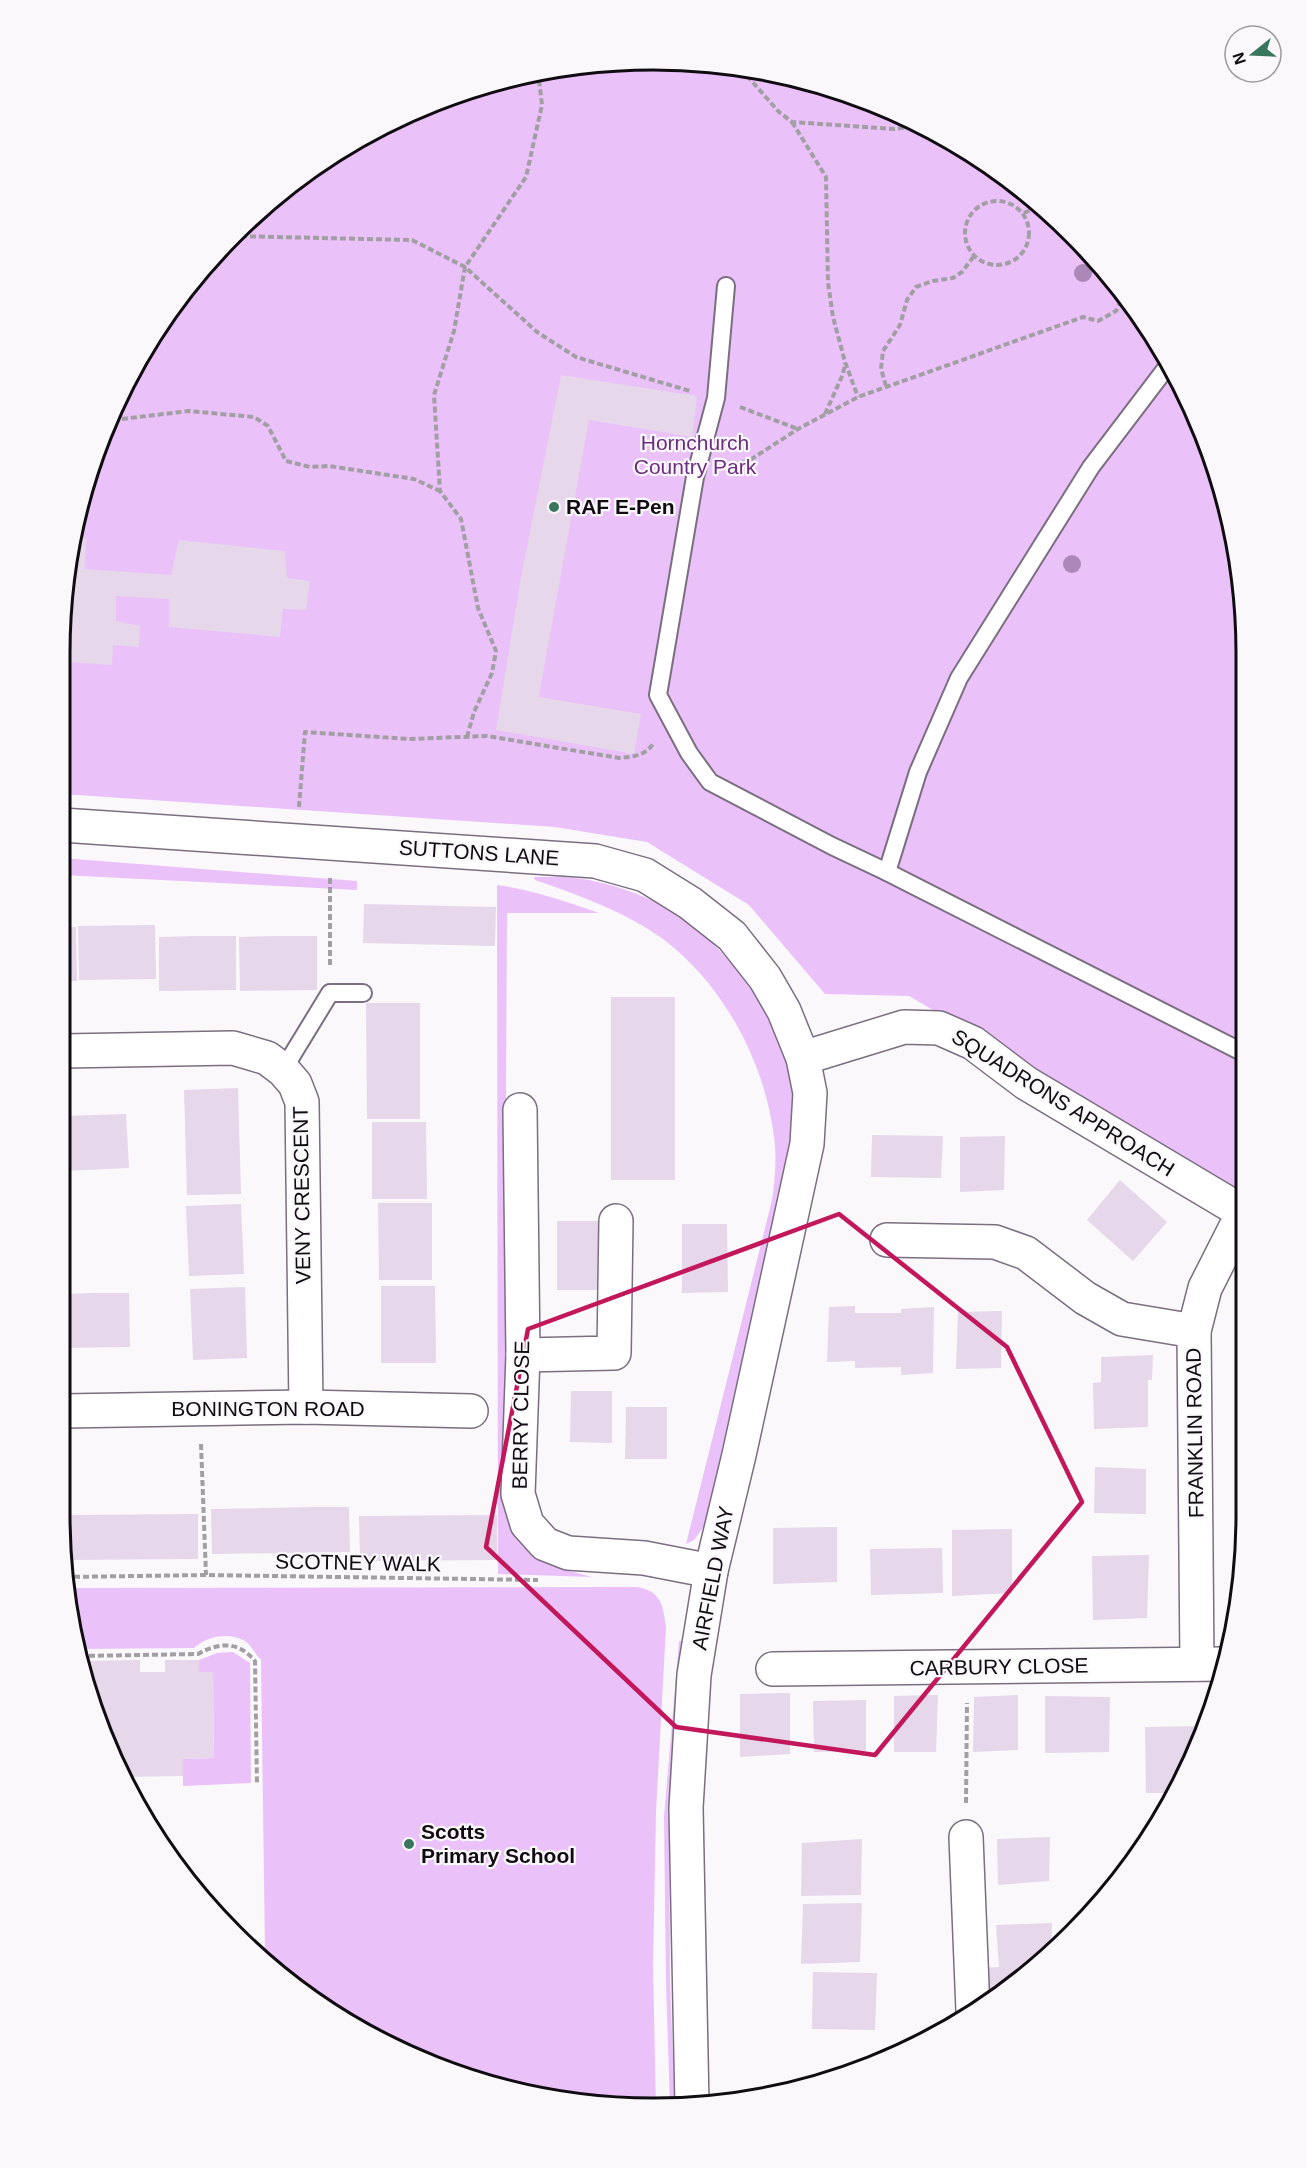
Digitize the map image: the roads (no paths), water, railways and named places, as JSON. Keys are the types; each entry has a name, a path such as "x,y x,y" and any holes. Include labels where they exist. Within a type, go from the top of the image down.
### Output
{"street":[{"name":"SUTTONS LANE","path":"70,826 595,861 645,875 690,903 732,936 765,978 784,1011 804,1058"},
{"name":"SQUADRONS APPROACH","path":"804,1058 904,1027 939,1028 973,1043 1026,1083 1236,1209"},
{"name":"VENY CRESCENT","path":"70,1051 233,1048 267,1058 284,1070 295,1084 302,1102 306,1407"},
{"name":"AIRFIELD WAY","path":"692,2096 686,1808 694,1675 711,1571 745,1432 807,1144 810,1093 804,1058"},
{"name":"BERRY CLOSE","path":"520,1110 523,1355 518,1494 527,1524 545,1544 568,1553 644,1558 711,1571"},
{"path":"523,1355 614,1353 616,1221"},
{"name":"FRANKLIN ROAD","path":"1210,1664 1194,1331 1205,1288 1236,1229"},
{"path":"887,1240 995,1242 1026,1253 1085,1298 1122,1319 1194,1331"},
{"name":"BONINGTON ROAD","path":"70,1411 306,1407 471,1411"},
{"name":"CARBURY CLOSE","path":"773,1669 1210,1664"},
{"path":"966,1837 973,2002"}],"lane":[{"path":"726,286 716,398 695,477 658,695 689,753 710,782 832,846 1236,1049"},
{"path":"887,872 918,772 959,678 1091,467 1163,372"},
{"path":"284,1070 330,993 363,993"}],"place":[{"name":"RAF E-Pen","path":"554,507"},
{"name":"Scotts Primary School","path":"409,1844"}],"park label":[{"name":"Hornchurch Country Park","path":"695,455"}]}
